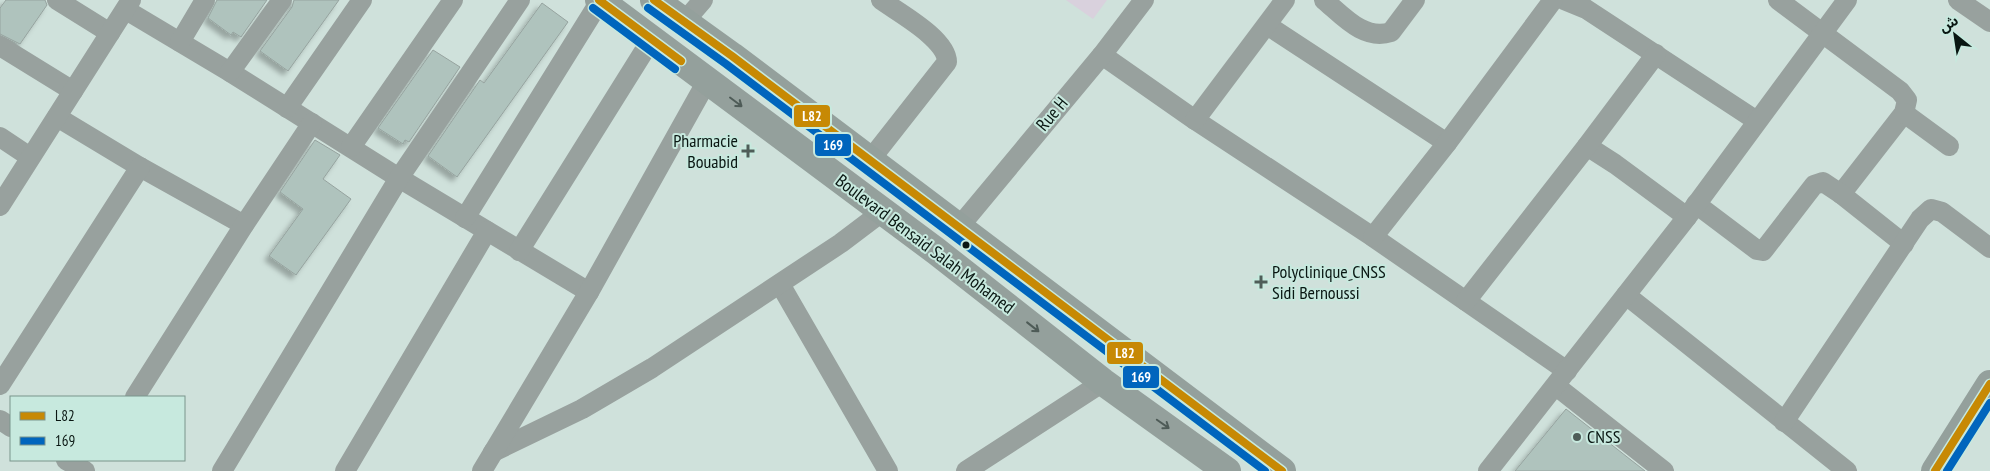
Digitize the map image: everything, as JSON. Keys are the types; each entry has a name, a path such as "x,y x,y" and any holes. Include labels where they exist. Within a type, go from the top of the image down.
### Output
{"street":[{"path":"57,0 110,33"},
{"path":"180,42 205,0"},
{"path":"230,72 282,0"},
{"path":"287,108 362,0"},
{"path":"351,147 453,0"},
{"path":"222,471 399,178 520,0"},
{"path":"465,218 599,0"},
{"name":"Boulevard Bensaid Salah Mohamed","path":"599,0 936,251 1104,382 1227,471"},
{"name":"Boulevard Bensaid Salah Mohamed","path":"654,0 870,160 1282,471"},
{"path":"684,22 703,0"},
{"path":"870,160 947,62 947,55 936,40 881,0"},
{"name":"Rue H","path":"959,227 1102,55 1144,0"},
{"path":"1195,120 1285,0"},
{"path":"1324,0 1354,25 1366,32 1379,34 1391,32 1415,0"},
{"path":"1373,237 1447,143 1553,0"},
{"path":"1564,0 1586,9 1757,121"},
{"path":"1778,0 1900,91 1907,100 1904,113 1841,194"},
{"path":"1488,471 1692,211 1847,0"},
{"path":"1958,0 1990,22"},
{"path":"0,206 128,5 180,42 399,178 589,292"},
{"path":"1267,25 1447,143"},
{"path":"520,251 651,40"},
{"path":"0,46 73,91"},
{"path":"1466,301 1656,54"},
{"path":"1102,55 1195,120 1373,237 1466,301 1561,378 1664,471"},
{"path":"482,471 589,292 707,81"},
{"path":"1904,113 1949,146"},
{"path":"57,117 140,167 244,225"},
{"path":"136,396 244,225 312,123"},
{"path":"0,137 30,157"},
{"path":"1587,146 1757,250 1763,251 1814,185 1823,182 1904,244"},
{"path":"0,385 140,167"},
{"path":"1784,422 1920,219 1932,210 1942,212 1990,248"},
{"path":"493,452 582,409 652,368 841,243 882,212"},
{"path":"345,471 487,231"},
{"path":"780,284 888,471"},
{"path":"1626,295 1846,471"},
{"path":"966,471 1104,382"},
{"path":"1935,471 1990,384"},
{"path":"68,461 85,471"}],"shaded area":[{"path":"1066,0 1107,0 1093,19"}],"building":[{"path":"6,0 45,0 47,5 20,44 0,34 0,8"},
{"path":"217,0 267,0 241,37 233,32 231,35 208,18"},
{"path":"294,0 339,0 288,71 260,51 292,7"},
{"path":"542,3 568,22 457,177 428,156 480,80 484,83"},
{"path":"433,50 460,67 409,142 405,140 403,144 378,128"},
{"path":"315,140 340,155 323,179 351,199 296,275 269,256 303,209 280,192"},
{"name":"CNSS","path":"1566,409 1645,471 1515,471"}],"transit line":[{"name":"L82","path":"599,0 681,61"},
{"name":"L82","path":"654,0 732,56 1282,471"},
{"name":"169","path":"593,8 675,69"},
{"name":"169","path":"648,8 726,64 1265,471"},
{"name":"L82","path":"1935,471 1990,384"},
{"name":"169","path":"1947,471 1990,403"}],"place":[{"name":"Pharmacie Bouabid","path":"748,151"},
{"name":"Polyclinique ِCNSS Sidi Bernoussi","path":"1261,282"},
{"name":"CNSS","path":"1577,437"}]}
